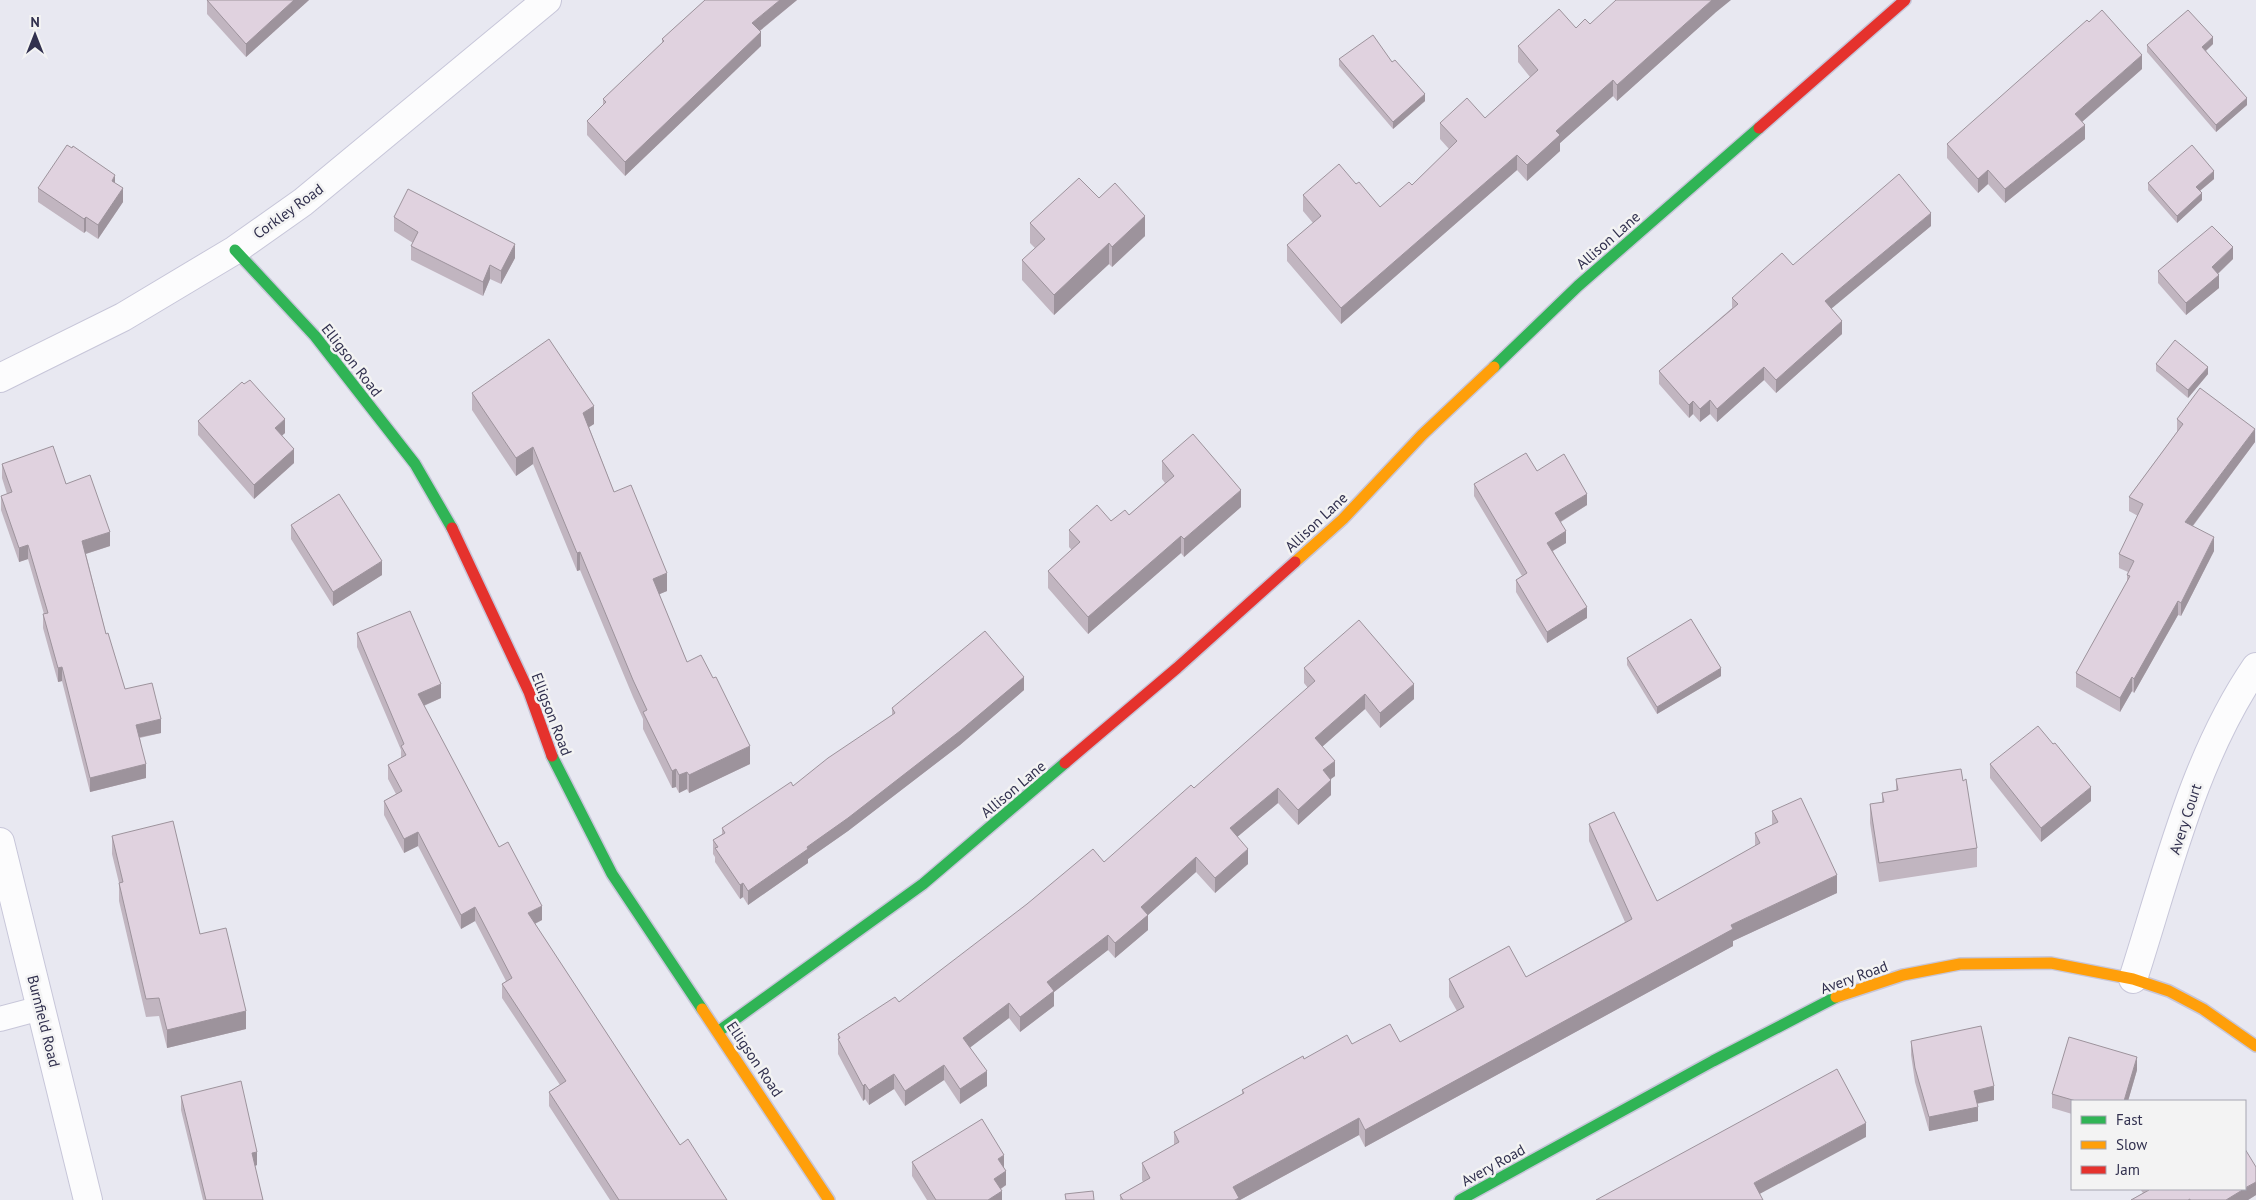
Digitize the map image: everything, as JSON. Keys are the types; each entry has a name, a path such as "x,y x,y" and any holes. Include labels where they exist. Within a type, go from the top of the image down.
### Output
{"street":[{"name":"Corkley Road","path":"0,378 123,317 235,250 303,202 547,0"},
{"name":"Allison Lane","path":"719,1031 923,884 1178,668 1342,519 1422,435 1578,286 1905,0"},
{"name":"Elligson Road","path":"235,250 315,336 415,464 461,543 529,692 551,755 612,874 719,1031 829,1200"},
{"name":"Avery Court","path":"2133,979 2199,776 2220,728 2256,667"},
{"name":"Burnfield Road","path":"0,842 88,1200"},
{"name":"Avery Road","path":"1460,1200 1712,1061 1842,994 1902,975 1960,964 2051,963 2133,979 2169,991 2203,1009 2256,1046"}],"lane":[{"path":"0,1020 41,1008"}],"building":[{"path":"207,0 294,0 246,44"},
{"path":"705,0 780,0 752,23 761,32 625,162 587,121 606,102 603,99 664,41 662,39"},
{"path":"1616,0 1712,0 1617,85 1613,80 1556,131 1560,135 1527,165 1517,155 1341,308 1287,245 1321,216 1303,195 1339,164 1356,184 1359,182 1380,207 1409,182 1412,185 1457,141 1440,123 1467,98 1485,118 1538,70 1518,46 1559,9 1576,28 1585,19 1590,24"},
{"path":"2102,10 2142,55 2075,114 2085,125 2005,189 1988,170 1978,179 1947,144 2087,20 2089,22"},
{"path":"2188,10 2213,37 2202,47 2247,98 2216,125 2147,45"},
{"path":"1373,35 1392,62 1395,60 1425,94 1393,122 1339,59"},
{"path":"67,145 72,148 73,146 115,175 112,181 123,188 98,225 86,217 84,219 38,188"},
{"path":"2192,145 2214,171 2196,187 2202,193 2177,216 2148,183"},
{"path":"1899,174 1931,213 1825,301 1842,321 1776,380 1764,367 1717,409 1710,400 1700,409 1693,401 1689,405 1659,371 1738,304 1732,298 1782,253 1793,265"},
{"path":"1079,178 1099,198 1115,183 1145,216 1112,247 1109,243 1054,295 1022,260 1045,239 1030,223"},
{"path":"408,189 515,244 501,271 490,265 483,282 411,246 418,232 394,217"},
{"path":"2212,226 2233,247 2212,267 2219,275 2186,303 2158,271"},
{"path":"549,339 594,406 583,413 614,492 631,485 667,573 653,579 687,662 701,655 713,678 716,677 750,746 689,775 687,772 679,775 676,769 672,771 643,712 647,710 580,552 577,553 533,447 516,458 472,393"},
{"path":"2175,340 2208,367 2188,390 2156,364"},
{"path":"250,380 285,419 275,428 294,449 254,485 198,421 242,382 244,384"},
{"path":"2200,388 2255,429 2185,522 2214,537 2181,603 2178,601 2134,679 2132,677 2120,698 2076,673 2130,576 2127,575 2134,561 2119,554 2143,504 2129,497 2183,424 2177,419"},
{"path":"1193,434 1241,490 1184,539 1181,536 1088,617 1048,571 1080,542 1069,530 1097,505 1111,521 1125,510 1129,515 1174,476 1162,461"},
{"path":"53,446 66,484 90,475 110,532 82,541 106,634 108,633 125,689 152,683 161,719 136,725 146,764 90,778 62,667 58,668 43,614 48,613 28,545 19,548 1,496 12,492 2,464"},
{"path":"1526,453 1537,471 1564,454 1587,494 1555,513 1566,531 1547,543 1587,607 1547,632 1516,580 1527,573 1474,484"},
{"path":"339,494 382,561 333,592 291,525"},
{"path":"410,611 441,684 418,694 499,847 508,842 542,906 528,913 680,1145 688,1139 727,1200 619,1200 549,1092 566,1081 502,984 512,978 475,907 461,915 418,832 404,839 384,801 402,791 388,765 406,755 401,746 404,744 357,633"},
{"path":"1691,619 1721,668 1657,707 1627,658"},
{"path":"1359,620 1414,684 1380,713 1365,694 1315,738 1335,761 1323,770 1331,780 1298,810 1278,788 1230,828 1248,849 1215,878 1196,857 1141,907 1148,915 1115,943 1108,935 1047,982 1054,991 1020,1017 1009,1003 963,1038 987,1071 960,1089 944,1065 905,1091 894,1074 869,1090 865,1084 863,1086 838,1039 840,1038 838,1034 895,997 899,1002 1027,904 1093,849 1104,862 1191,785 1194,788 1315,681 1304,668"},
{"path":"985,631 1024,677 960,731 848,818 807,847 808,849 748,891 743,883 740,885 715,848 718,847 713,840 725,833 722,828 791,782 793,786 828,758 895,713 892,708"},
{"path":"2038,726 2053,744 2055,743 2091,787 2041,828 1990,764"},
{"path":"1961,769 1963,781 1966,779 1977,848 1879,863 1870,804 1884,802 1882,793 1898,790 1896,779"},
{"path":"1801,798 1837,875 1731,925 1733,929 1365,1130 1359,1118 1233,1187 1239,1198 1235,1200 1123,1200 1120,1195 1150,1178 1142,1163 1179,1142 1174,1132 1244,1093 1242,1090 1303,1056 1304,1059 1347,1035 1352,1044 1390,1024 1400,1042 1464,1007 1449,979 1509,946 1526,977 1632,919 1589,824 1614,812 1657,901 1760,843 1755,833 1778,822 1772,811"},
{"path":"173,821 200,934 226,928 246,1011 167,1030 159,998 146,999 119,883 123,882 112,836"},
{"path":"1981,1026 1994,1086 1974,1091 1978,1107 1929,1117 1915,1068 1911,1041"},
{"path":"2069,1037 2137,1057 2124,1100 2073,1100 2052,1094"},
{"path":"1837,1069 1866,1123 1754,1183 1763,1200 1596,1200"},
{"path":"241,1081 257,1152 252,1153 263,1200 206,1200 181,1096"},
{"path":"982,1119 1004,1155 998,1159 1006,1171 994,1179 1002,1191 988,1200 936,1200 912,1162"},
{"path":"2246,1151 2256,1167 2256,1182 2246,1187"},
{"path":"2149,1190 2242,1190 2226,1200 2131,1200"},
{"path":"1093,1191 1094,1200 1066,1200 1065,1194"}],"traffic: fast":[{"path":"1494,367 1578,286 1759,128"},
{"path":"235,250 315,336 415,464 452,528"},
{"path":"552,756 612,874 702,1009"},
{"path":"719,1031 923,884 1065,763"},
{"path":"1460,1200 1713,1061 1836,997"}],"traffic: slow":[{"path":"1295,562 1343,519 1422,435 1494,367"},
{"path":"1836,997 1903,975 1960,964 2051,963 2133,979 2169,991 2203,1009 2256,1046"},
{"path":"702,1009 829,1200"}],"traffic: jam":[{"path":"1759,128 1905,0"},
{"path":"452,528 529,692 552,756"},
{"path":"1065,763 1177,668 1295,562"}]}
